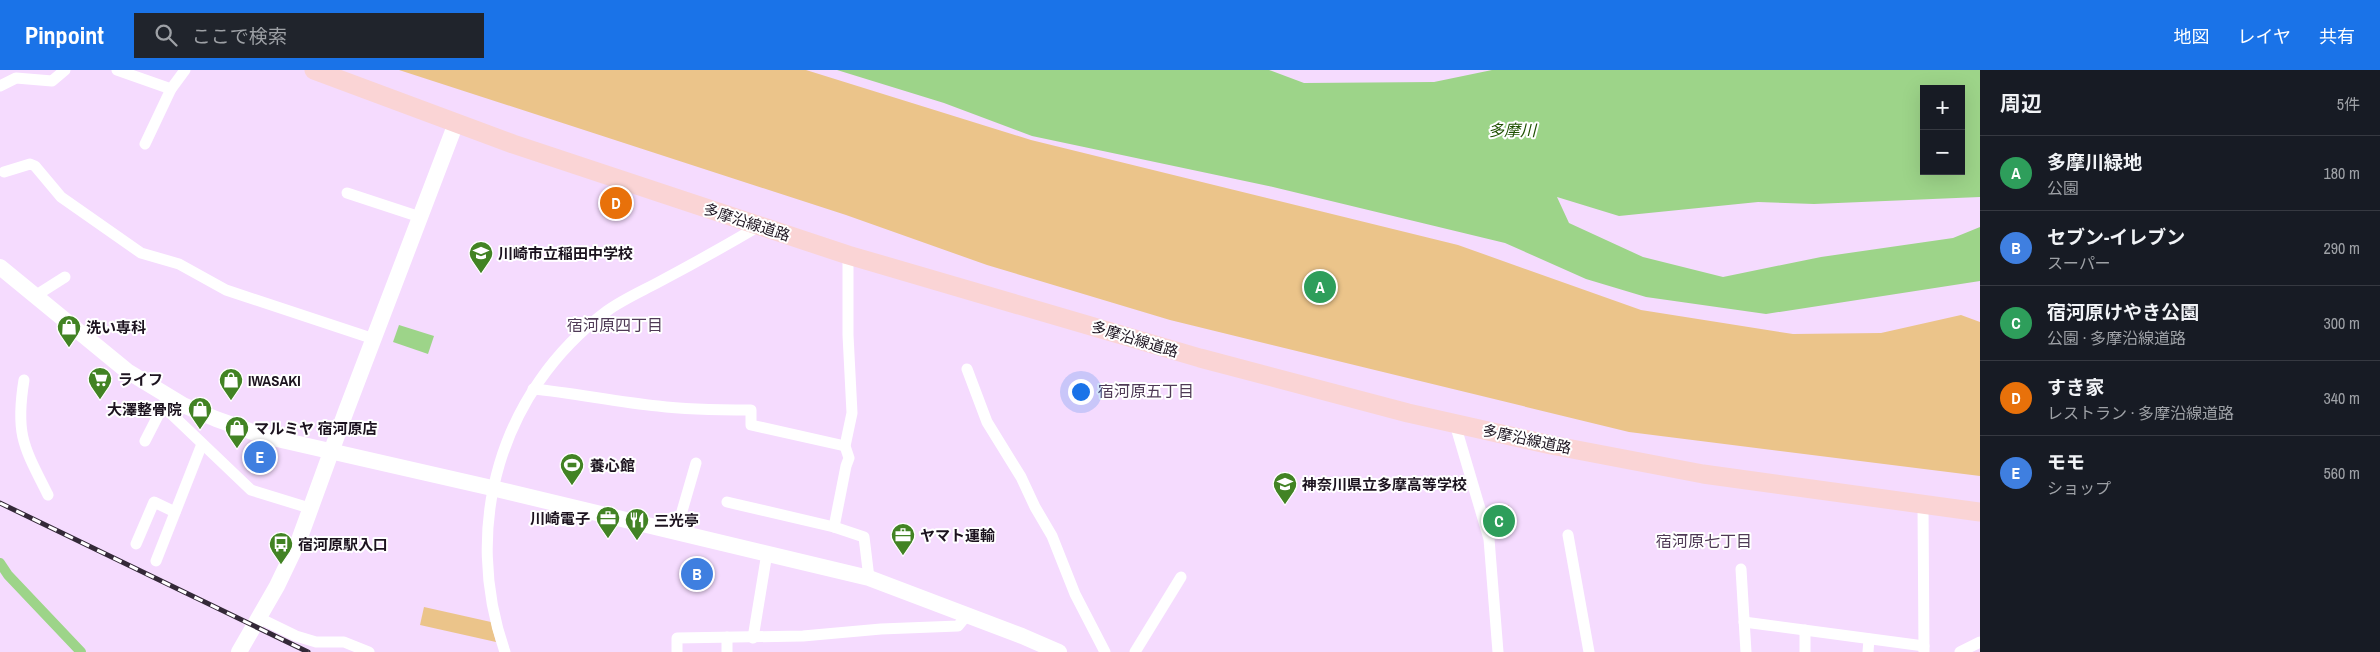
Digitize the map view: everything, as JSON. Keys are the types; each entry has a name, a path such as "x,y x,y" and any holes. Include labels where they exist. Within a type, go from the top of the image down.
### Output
{"main road":[{"name":"多摩沿線道路","path":"314,70 456,123 848,255 1200,358 1455,424 1703,474 1980,512"}],"street":[{"path":"0,86 16,78 52,80 65,70"},
{"path":"117,70 171,89"},
{"path":"145,144 171,89 185,70"},
{"path":"239,652 300,540 331,451 456,123"},
{"path":"4,172 30,164 35,166 61,197 142,253 179,264 226,290 374,339"},
{"path":"348,193 420,217"},
{"path":"504,652 492,605 486,557 492,488 508,442 533,389 555,358 610,309 759,226"},
{"path":"834,527 849,458 845,446 852,413 848,335 848,255"},
{"path":"0,267 165,401 202,444 252,490 306,507"},
{"path":"35,296 65,277"},
{"path":"967,369 987,422 1021,477 1035,508 1052,536 1075,594 1105,652"},
{"path":"24,380 20,406 21,437 48,495"},
{"path":"533,389 657,406 708,410 751,410 751,425 845,446"},
{"path":"146,441 165,401"},
{"path":"165,401 264,436 869,578 1059,652"},
{"path":"1455,424 1489,539 1498,652"},
{"path":"156,561 202,444"},
{"path":"676,532 696,463"},
{"path":"136,544 154,502 176,512"},
{"path":"727,502 834,527 864,537 869,578"},
{"path":"1744,622 1869,639 1924,649 1923,505"},
{"path":"1568,535 1589,652"},
{"path":"753,638 767,553"},
{"path":"1741,569 1746,652"},
{"path":"1135,652 1181,577"},
{"path":"677,652 677,638 753,638 958,626 967,615"},
{"path":"259,618 296,636 316,642 344,642 369,652"},
{"path":"1805,630 1805,652"},
{"path":"727,637 727,652"},
{"path":"1868,652 1869,639"},
{"path":"1960,652 1980,642"}],"shaded area":[{"path":"399,70 806,70 1031,140 1458,245 1641,310 1793,334 1881,333 1961,315 1980,322 1980,476 1629,432 1170,320 987,265 846,215"},
{"path":"1509,505 1510,532 1495,531 1490,527 1485,512"},
{"path":"424,607 491,622 496,642 420,625"}],"water":[{"name":"多摩川","path":"837,70 1269,70 1304,83 1434,82 1492,70 1980,70 1980,197 1814,204 1758,202 1619,216 1557,197 1569,223 1643,257 1723,277 1821,257 1953,238 1980,227 1980,281 1766,314 1646,297 1586,279 1505,243 1273,187 1032,136 944,103"},
{"path":"399,325 434,336 428,354 393,342"}],"waterway":[{"path":"0,563 8,575 81,652"}],"railway":[{"path":"0,503 308,652"}],"place":[{"name":"すき家","path":"616,203"},
{"name":"川崎市立稲田中学校","path":"481,274"},
{"name":"多摩川緑地","path":"1320,287"},
{"name":"洗い専科","path":"69,348"},
{"name":"ライフ","path":"100,400"},
{"name":"IWASAKI","path":"231,401"},
{"name":"大澤整骨院","path":"200,430"},
{"name":"マルミヤ 宿河原店","path":"237,449"},
{"name":"モモ","path":"260,457"},
{"name":"養心館","path":"572,486"},
{"name":"神奈川県立多摩高等学校","path":"1285,505"},
{"name":"宿河原けやき公園","path":"1499,521"},
{"name":"川崎電子","path":"608,539"},
{"name":"三光亭","path":"637,541"},
{"name":"ヤマト運輸","path":"903,556"},
{"name":"宿河原駅入口","path":"281,565"},
{"name":"セブン-イレブン","path":"697,574"}],"district":[{"name":"宿河原四丁目","path":"615,325"},
{"name":"宿河原五丁目","path":"1146,391"},
{"name":"宿河原七丁目","path":"1704,541"}]}
